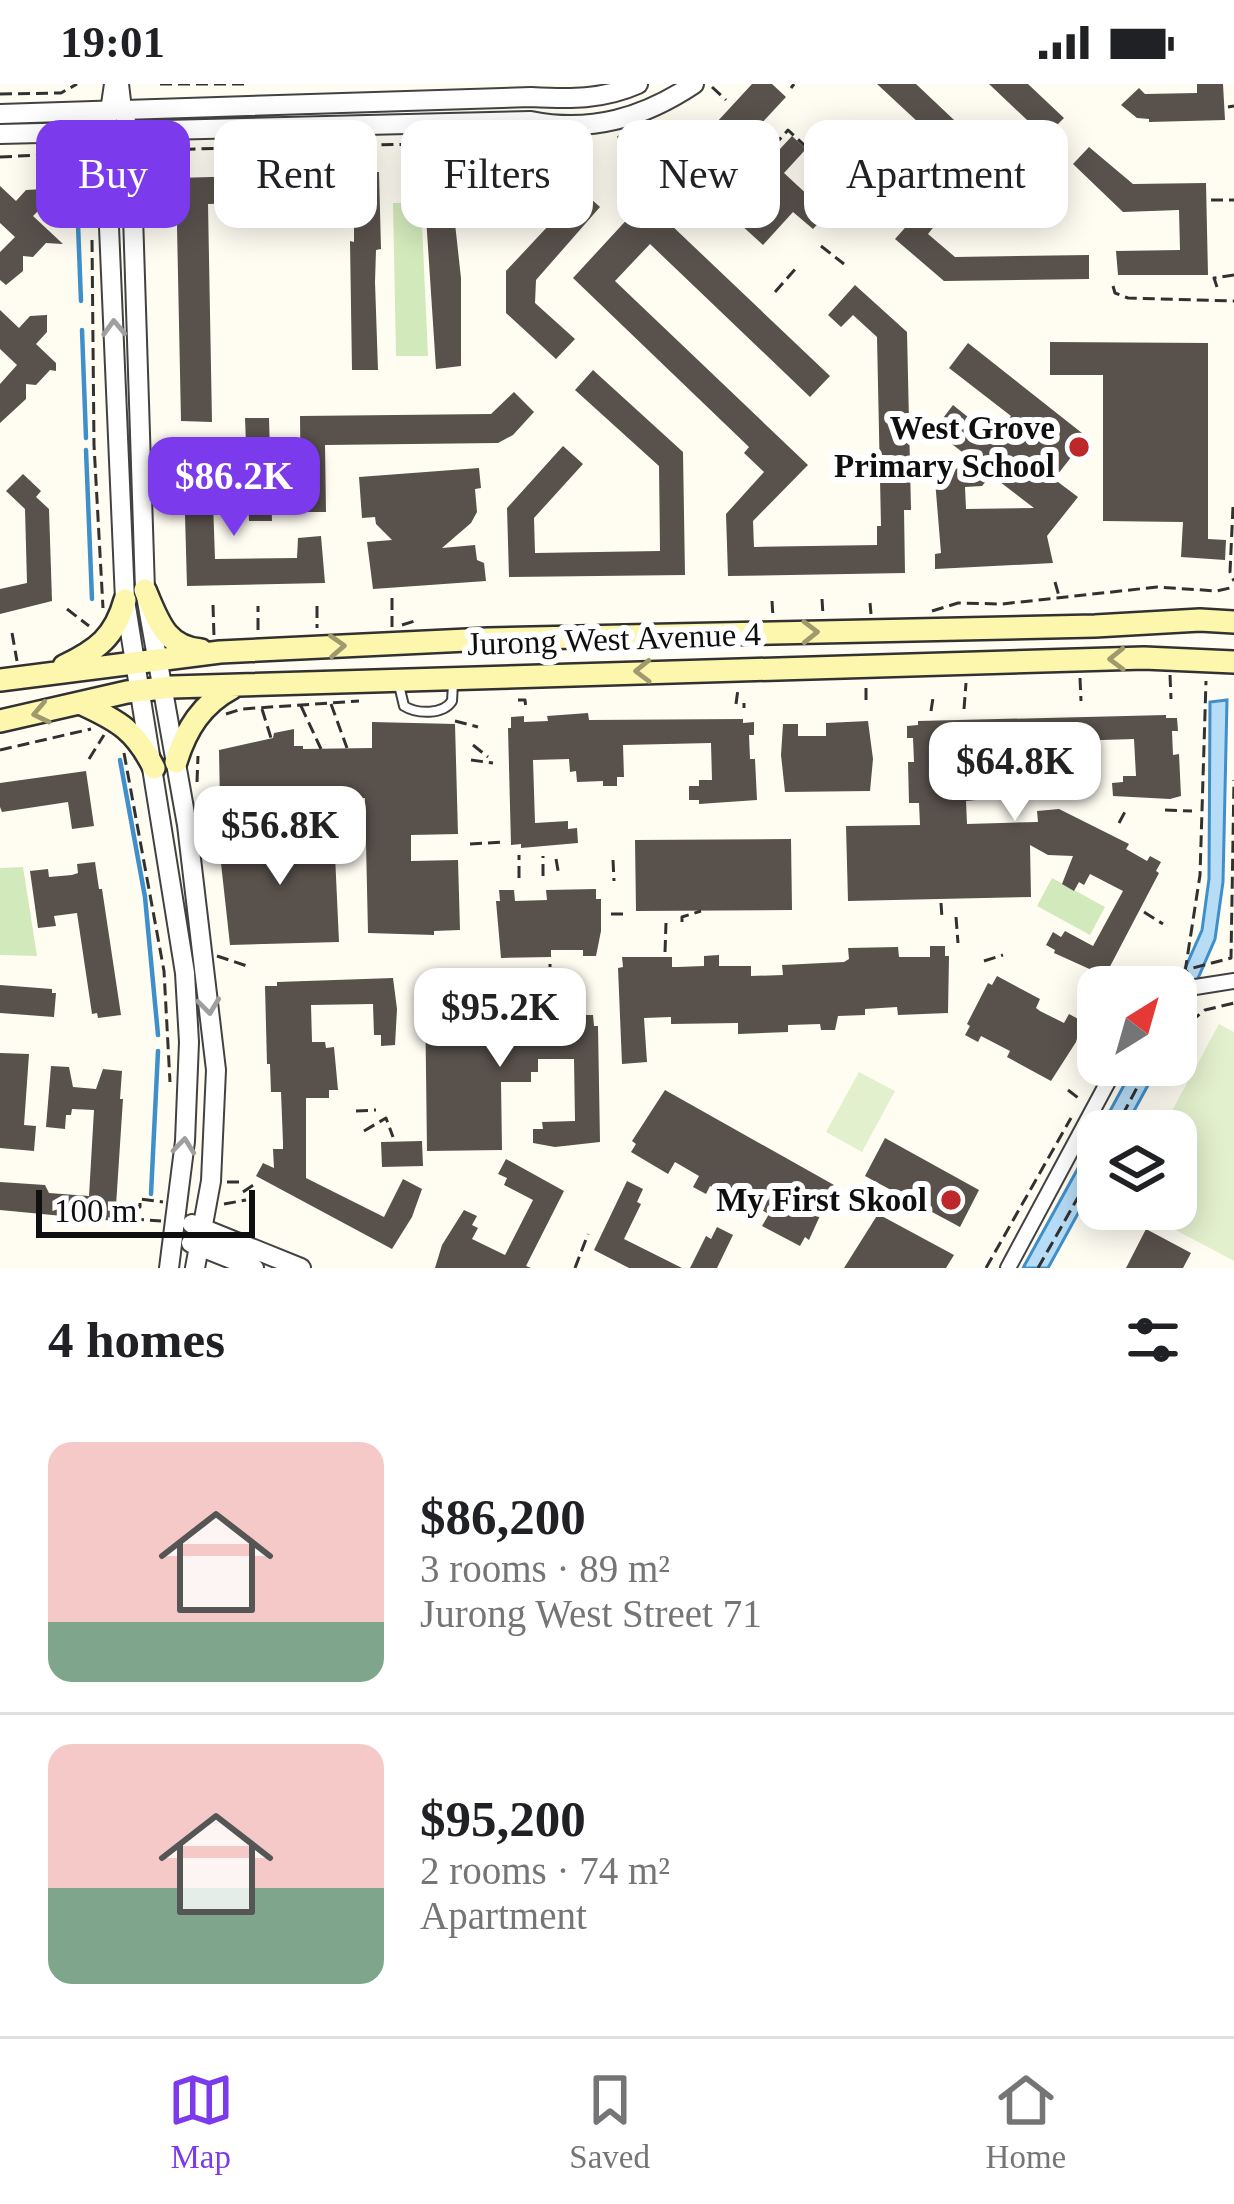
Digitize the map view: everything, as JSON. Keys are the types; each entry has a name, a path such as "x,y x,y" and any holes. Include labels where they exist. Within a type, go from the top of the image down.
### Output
{"main road":[{"path":"52,672 98,650 135,595 171,640 187,649 217,645"},
{"path":"1200,620 1234,604"},
{"name":"Jurong West Avenue 4","path":"0,680 146,661 217,645 317,647 1234,622"},
{"name":"Jurong West Avenue 4","path":"0,721 150,689 238,685 399,688 454,676 1144,658 1234,662"},
{"path":"176,762 183,739 207,704 238,685"},
{"path":"82,704 118,722 141,741 154,768"}],"street":[{"path":"112,84 121,120"},
{"path":"111,120 121,84"},
{"path":"0,114 531,97 581,100 617,94 638,84"},
{"path":"190,132 531,121 567,128 612,120 705,87"},
{"path":"0,134 36,134"},
{"path":"111,228 135,595 190,1042 169,1268"},
{"path":"130,228 135,595"},
{"path":"150,689 176,762 216,1070 211,1181 195,1268"},
{"path":"1197,987 1234,980"},
{"path":"1008,1268 1106,1086"},
{"path":"170,1221 301,1268"},
{"path":"201,1235 254,1268"}],"lane":[{"path":"399,688 411,710 448,707 454,676"}],"path":[{"path":"0,94 61,93 76,84"},
{"path":"160,84 246,84"},
{"path":"705,87 726,100"},
{"path":"780,137 785,131 804,147"},
{"path":"190,148 401,144"},
{"path":"0,157 36,155"},
{"path":"1211,200 1234,200"},
{"path":"92,231 103,616"},
{"path":"820,246 844,264"},
{"path":"775,292 798,266"},
{"path":"1216,287 1214,278 1234,275"},
{"path":"1113,286 1115,293 1128,298 1234,301"},
{"path":"925,612 958,603 1003,604 1157,587 1216,591 1234,584 1230,572 1233,507"},
{"path":"1055,582 1059,598"},
{"path":"392,598 392,628"},
{"path":"822,599 823,613"},
{"path":"772,601 773,619"},
{"path":"870,603 871,615"},
{"path":"213,605 217,645"},
{"path":"258,638 259,606"},
{"path":"317,606 317,647"},
{"path":"67,609 91,630"},
{"path":"12,633 16,660 27,661"},
{"path":"1186,966 1200,875 1206,673"},
{"path":"1171,679 1171,699"},
{"path":"1080,682 1082,701"},
{"path":"866,687 866,700"},
{"path":"964,709 966,687"},
{"path":"222,715 399,688"},
{"path":"736,704 738,690"},
{"path":"931,711 932,698"},
{"path":"518,700 525,700 526,709"},
{"path":"330,702 347,748"},
{"path":"300,705 321,749"},
{"path":"262,707 272,738"},
{"path":"455,721 478,727"},
{"path":"0,750 98,728 108,733 89,759"},
{"path":"118,742 141,836 164,971 170,1100"},
{"path":"473,745 488,757"},
{"path":"196,790 199,746"},
{"path":"471,760 493,763"},
{"path":"1197,968 1232,958 1234,780"},
{"path":"1119,823 1126,808"},
{"path":"1165,810 1192,812"},
{"path":"470,844 506,842"},
{"path":"519,855 519,878"},
{"path":"543,856 543,876"},
{"path":"556,859 561,883"},
{"path":"613,860 614,881"},
{"path":"941,903 942,918"},
{"path":"682,922 682,917 701,911"},
{"path":"1144,912 1163,924"},
{"path":"611,914 625,914"},
{"path":"956,917 958,943"},
{"path":"665,952 666,922"},
{"path":"216,955 247,966"},
{"path":"985,961 1003,955"},
{"path":"550,964 553,986 569,995"},
{"path":"563,986 583,986"},
{"path":"1197,1016 1234,1003"},
{"path":"1068,1090 1082,1100"},
{"path":"356,1111 376,1110"},
{"path":"986,1268 1072,1117"},
{"path":"364,1131 386,1118 393,1137"},
{"path":"220,1183 243,1182"},
{"path":"243,1192 255,1184"},
{"path":"132,1206 140,1207 140,1199 170,1221"},
{"path":"1038,1268 1077,1199"},
{"path":"220,1204 246,1201"},
{"path":"132,1220 170,1221"},
{"path":"575,1268 588,1234"}],"green space":[{"path":"393,203 401,203 401,228 422,228 428,356 396,356"},
{"path":"23,867 37,956 0,955 0,868"},
{"path":"1052,878 1105,907 1090,935 1037,906"},
{"path":"1219,1024 1234,1032 1234,1261 1176,1230 1197,1230 1197,1110 1172,1110 1185,1086 1197,1086 1197,1065"},
{"path":"859,1072 895,1091 862,1152 826,1132"}],"water":[{"path":"1227,700 1223,882 1215,939 1197,981 1197,966 1186,966 1202,930 1209,879 1210,702"},
{"path":"1124,1086 1148,1086 1134,1110 1110,1110"},
{"path":"1077,1170 1077,1215 1048,1268 1023,1268"}],"building":[{"path":"752,84 772,84 786,97 765,120 719,120"},
{"path":"877,84 916,84 954,120 916,120"},
{"path":"989,84 1028,84 1064,118 1027,120"},
{"path":"1197,84 1223,84 1225,120 1149,122 1121,105 1139,88 1145,94 1197,93"},
{"path":"792,136 804,147 784,173 804,192 804,221 793,212 780,226 780,149"},
{"path":"1089,147 1133,184 1206,183 1208,275 1118,275 1116,251 1180,250 1179,210 1123,212 1073,164"},
{"path":"377,172 381,249 376,250 375,282 378,370 352,370 350,241 354,242 354,228 377,228"},
{"path":"214,177 214,204 208,204 212,422 181,421 177,228 190,228 190,178"},
{"path":"0,186 16,201 26,190 36,189 36,228 46,228 63,244 46,243 33,257 23,256 23,271 6,285 0,280 0,252 15,237 0,223"},
{"path":"427,228 456,228 461,366 436,369"},
{"path":"546,228 582,228 536,280 535,303 575,339 556,359 506,313 506,271"},
{"path":"619,228 674,228 830,376 810,397 650,244 615,281 808,465 753,521 754,547 877,545 877,526 881,526 877,337 853,315 841,327 828,315 855,285 907,332 911,510 904,510 905,573 728,576 726,514 764,472 744,453 749,447 573,278"},
{"path":"744,228 778,228 763,245"},
{"path":"905,228 933,228 928,234 955,257 1089,255 1089,279 944,281 895,239"},
{"path":"0,310 19,328 30,316 47,315 47,332 36,344 56,363 56,371 50,370 36,385 26,384 26,399 0,423 0,384 17,365 0,349"},
{"path":"1050,342 1208,343 1208,539 1226,540 1225,560 1181,557 1183,522 1103,521 1103,375 1050,375"},
{"path":"968,343 1087,437 1054,479 1078,497 1047,536 1053,563 935,569 935,554 941,553 935,480 945,479 945,470 980,466 934,430 953,405 994,438 1011,416 949,368","holes":["991,475 1034,508 966,509 965,487 982,486"]},
{"path":"593,370 683,452 685,575 509,577 507,508 563,446 583,464 534,518 535,553 660,551 659,466 575,390"},
{"path":"514,392 534,412 513,435 498,443 325,445 326,512 301,512 300,416 491,414"},
{"path":"245,418 269,418 272,521 249,521"},
{"path":"183,444 211,444 215,559 297,558 298,538 321,536 325,583 187,586"},
{"path":"479,468 477,512 442,548 475,545 486,581 373,589 367,542 392,540 375,517 362,518 359,477"},
{"path":"23,474 41,491 36,497 49,509 52,601 0,614 0,589 27,583 25,509 6,491"},
{"path":"588,713 589,720 754,722 754,735 749,735 757,800 699,804 699,800 689,800 689,786 712,780 711,743 623,745 624,777 617,777 617,786 577,782 569,759 533,760 535,823 568,821 568,829 577,828 578,843 511,845 511,717 548,721 547,716"},
{"path":"1177,718 1173,755 1179,754 1181,796 1170,799 1113,796 1112,783 1123,782 1123,776 1136,776 1134,739 1071,741 1073,773 1065,773 1066,783 1037,784 1023,784 1022,775 1015,775 1014,743 952,744 953,781 976,787 976,800 966,801 967,824 1038,822 1037,811 1059,809 1129,844 1126,849 1147,861 1150,856 1161,862 1110,966 1083,966 1046,945 1053,932 1061,937 1065,931 1093,946 1123,891 1090,874 1074,891 1062,884 1073,856 1048,855 1030,845 1031,897 848,901 846,826 920,825 919,803 909,803 908,762 914,762 913,738 907,738 907,726 918,725 918,721"},
{"path":"868,721 873,759 870,791 785,792 783,724 798,724 798,736 826,736 826,723"},
{"path":"372,722 455,724 458,834 411,835 411,861 458,860 460,930 434,931 434,935 368,933 365,798 220,803 219,750 294,729 294,746 303,749 372,748"},
{"path":"86,771 94,826 72,829 68,802 2,812 0,783"},
{"path":"334,833 339,942 230,945 218,836"},
{"path":"791,839 792,910 636,911 635,840"},
{"path":"95,862 121,1015 98,1018 97,1013 92,1014 77,913 54,916 56,926 38,928 30,871 48,869 49,877 72,875 78,873 77,864"},
{"path":"596,889 596,899 601,899 601,931 596,956 583,956 583,950 551,950 551,957 501,958 499,890 514,890 515,901 547,900 546,890"},
{"path":"930,946 945,946 945,956 949,956 948,1013 898,1015 897,1007 865,1009 865,1015 838,1016 835,1030 821,1030 820,1024 788,1025 788,1032 738,1034 738,1023 671,1024 671,1017 644,1018 647,1062 622,1064 618,968 623,967 622,957 672,957 672,967 677,967 704,966 704,956 719,955 719,966 751,966 751,976 783,975 782,965 844,962 849,959 848,948 898,947 899,957 930,957"},
{"path":"997,976 1040,999 1036,1008 1040,1011 1064,1023 1069,1014 1077,1018 1076,1042 1051,1081 1007,1057 1010,1051 981,1036 978,1042 965,1035 988,983 992,985"},
{"path":"393,978 395,1045 381,1046 381,1035 374,1035 373,1004 311,1005 312,1042 334,1047 338,1090 329,1090 329,1098 306,1098 306,1178 384,1217 403,1179 422,1189 392,1249 256,1176 263,1163 274,1168 273,1149 283,1149 281,1092 271,1092 267,1064 265,986"},
{"path":"0,985 52,989 56,993 54,1017 0,1013"},
{"path":"500,989 500,1015 557,1015 557,1021 581,1021 581,1015 593,1015 594,1026 598,1026 600,1142 555,1147 533,1143 533,1129 543,1129 542,1122 575,1121 574,1059 538,1059 538,1072 531,1072 531,1082 501,1082 502,1150 427,1151 425,990"},
{"path":"0,1053 29,1054 24,1125 36,1126 34,1151 0,1148"},
{"path":"51,1066 69,1067 73,1087 96,1089 103,1069 122,1071 115,1221 0,1210 0,1182 45,1185 49,1193 89,1196 94,1110 72,1109 66,1115 65,1129 46,1127"},
{"path":"665,1090 834,1185 809,1240 805,1237 800,1246 762,1226 769,1214 744,1201 738,1213 725,1206 730,1196 710,1186 706,1194 693,1187 699,1176 675,1162 668,1174 631,1152 636,1144 632,1141"},
{"path":"885,1138 979,1190 960,1227 865,1176"},
{"path":"422,1141 423,1166 382,1167 381,1142"},
{"path":"506,1159 564,1191 526,1266 531,1268 435,1268 442,1245 464,1210 477,1216 472,1239 505,1255 533,1200 504,1185 507,1178 498,1174"},
{"path":"627,1181 643,1189 624,1239 682,1268 629,1268 594,1250"},
{"path":"878,1214 954,1255 946,1268 844,1268"},
{"path":"717,1227 733,1235 717,1268 690,1268 706,1236 711,1239"},
{"path":"1145,1230 1191,1253 1183,1268 1126,1268"}],"waterway":[{"path":"78,228 81,301"},
{"path":"82,330 86,438"},
{"path":"86,450 92,599"},
{"path":"120,760 145,897 158,1035"},
{"path":"151,1194 158,1051"}],"place":[{"name":"West Grove Primary School","path":"1079,447"},
{"name":"My First Skool","path":"951,1200"}]}
